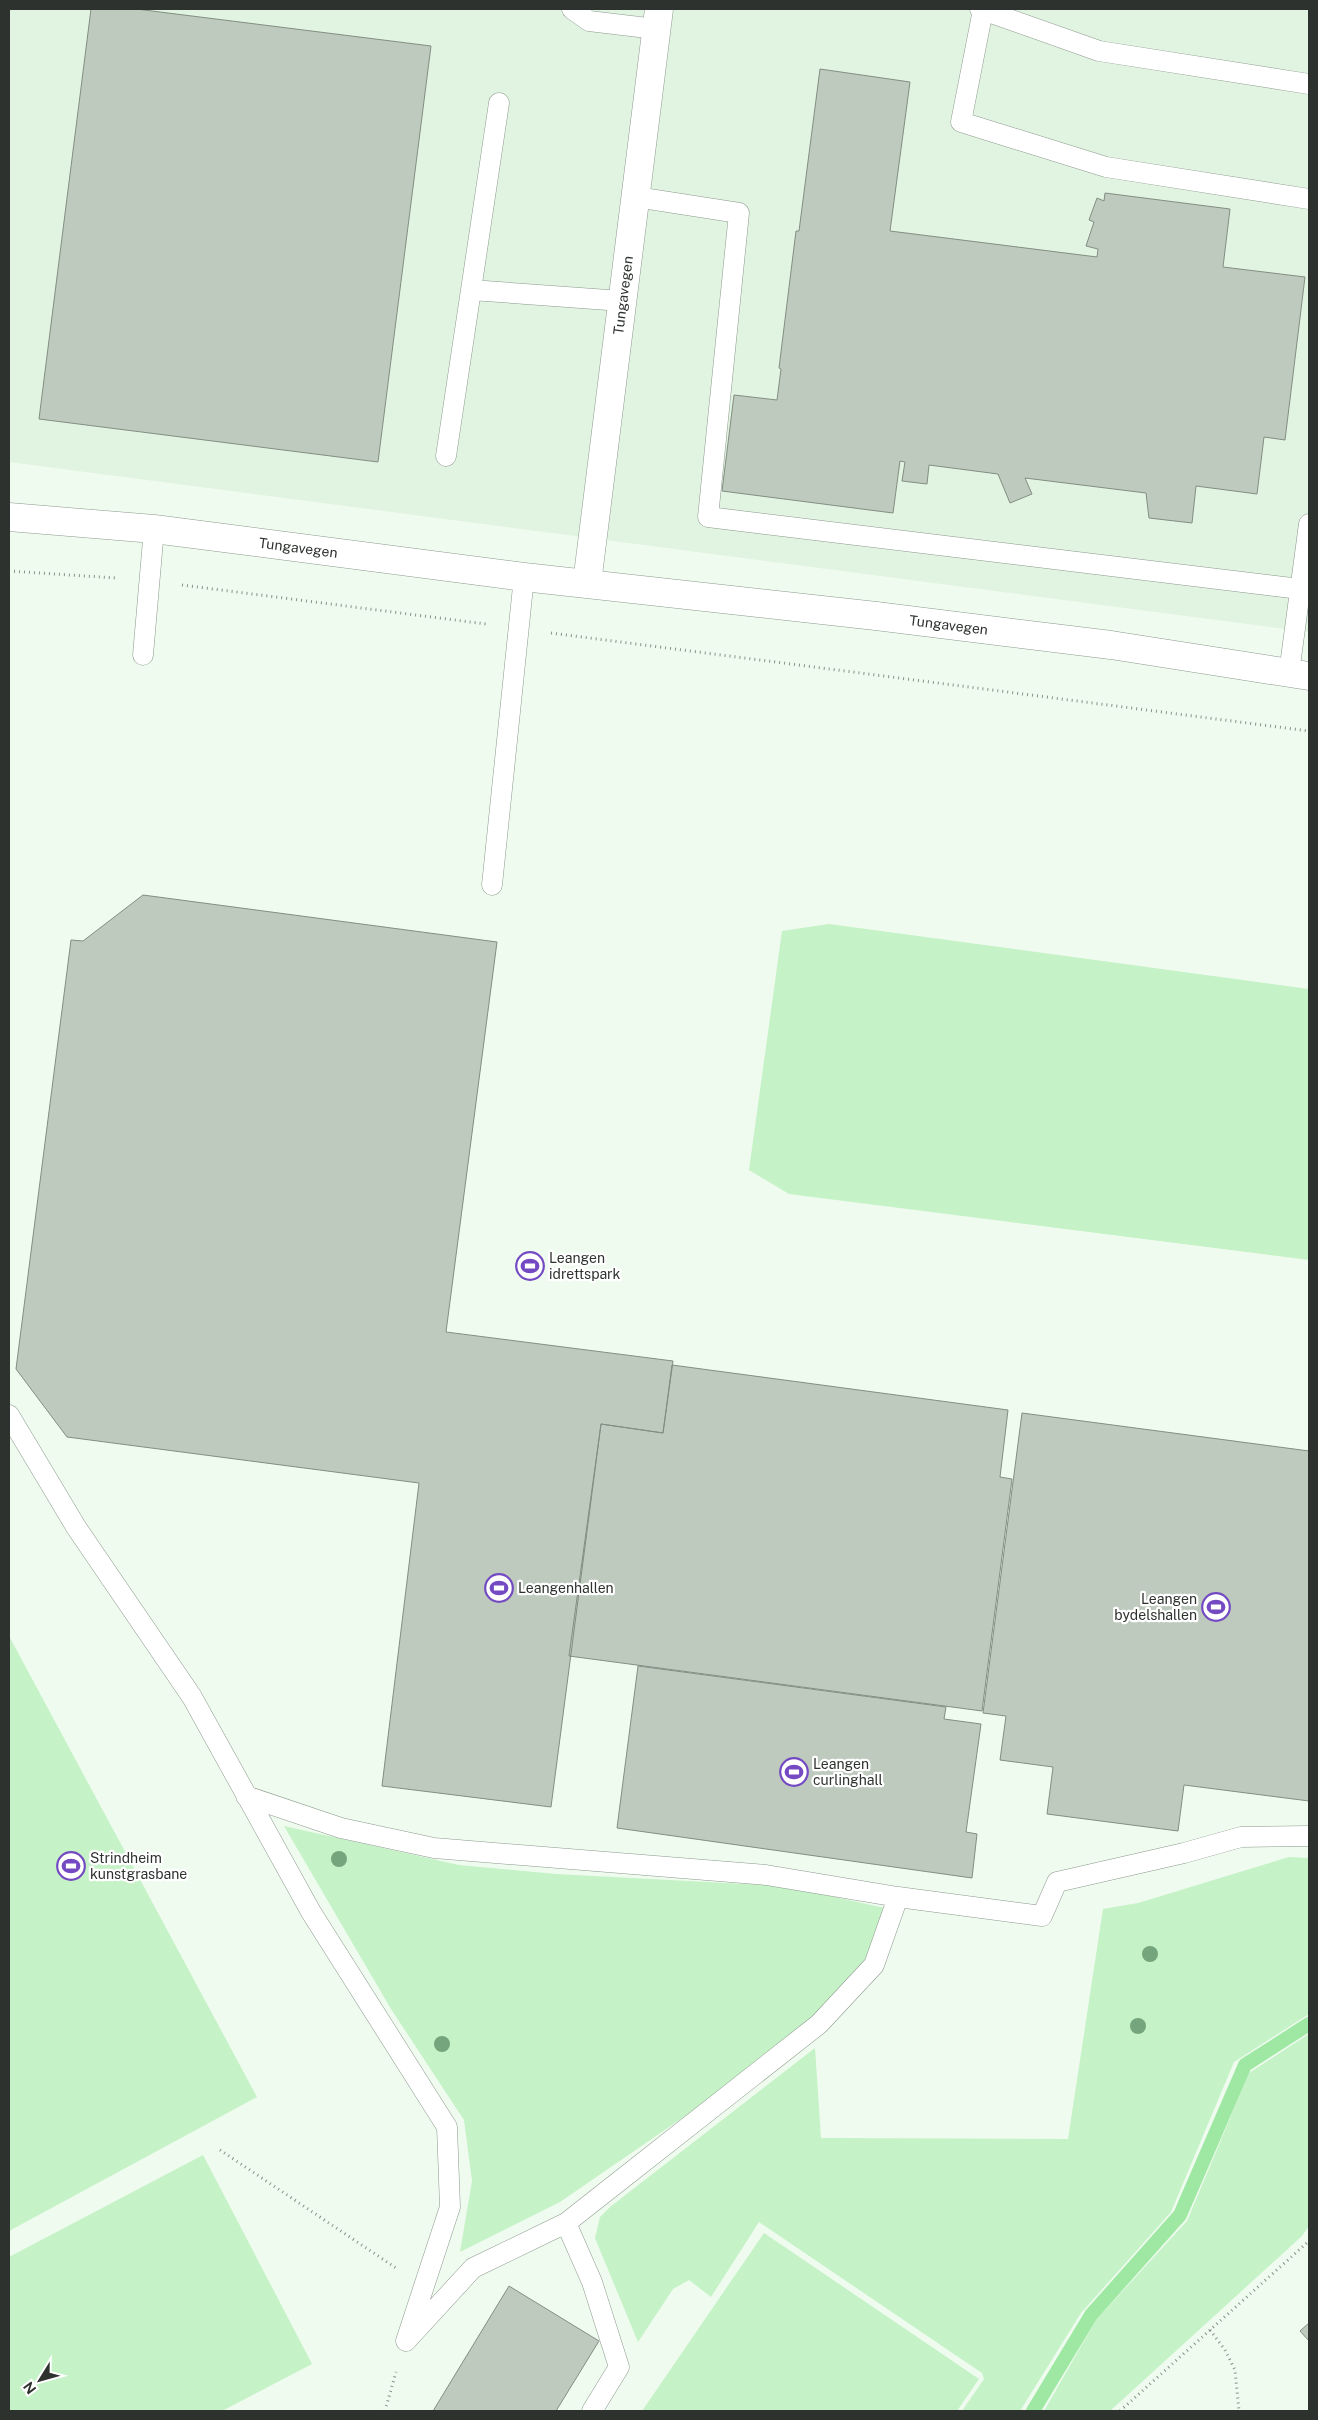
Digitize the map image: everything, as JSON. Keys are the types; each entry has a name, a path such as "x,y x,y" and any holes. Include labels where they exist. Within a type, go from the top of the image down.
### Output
{"street":[{"name":"Tungavegen","path":"587,583 657,19"},
{"name":"Tungavegen","path":"9,517 154,529 524,577 1111,645 1299,674"}],"lane":[{"path":"572,9 589,21 657,19"},
{"path":"1309,84 1099,51 982,9 961,122 1106,168 1309,198"},
{"path":"446,456 498,103"},
{"path":"636,197 739,213 708,517 1300,589"},
{"path":"471,290 622,301"},
{"path":"1299,674 1300,589 1309,524"},
{"path":"143,655 154,529"},
{"path":"492,885 524,577"},
{"path":"9,1415 76,1527 192,1697 311,1912 448,2126 450,2207 406,2341"},
{"path":"246,1796 341,1828 434,1848 766,1875 898,1897 1042,1916 1057,1882 1184,1853 1241,1837 1309,1836"},
{"path":"406,2341 472,2268 566,2222 819,2024 874,1964 898,1897"},
{"path":"566,2222 592,2282 619,2367 592,2411"}],"path":[{"path":"9,571 150,581 1309,732"},
{"path":"220,2150 424,2286"},
{"path":"1120,2411 1309,2241"},
{"path":"1210,2330 1225,2350 1235,2370 1239,2411"},
{"path":"385,2411 406,2341"}],"shaded area":[{"path":"9,9 1309,9 1309,632 9,462"}],"green space":[{"path":"829,924 1309,989 1309,1260 789,1194 749,1170 782,931"},
{"name":"Strindheim kunstgrasbane","path":"9,1636 257,2097 9,2231"},
{"path":"284,1826 459,1865 556,1874 784,1886 894,1910 874,1965 819,2024 560,2202 460,2252 472,2181 464,2120 391,2009"},
{"path":"1289,1857 1309,1858 1309,2014 1234,2062 1171,2212 1081,2313 1020,2411 962,2411 984,2379 982,2373 759,2222 711,2297 689,2280 673,2289 638,2342 595,2238 600,2217 610,2207 815,2048 821,2138 1068,2139 1103,1909 1138,1903"},
{"path":"1309,2034 1309,2226 1302,2236 1110,2411 1044,2411 1096,2320 1187,2221 1249,2073"},
{"path":"203,2155 312,2364 222,2411 9,2411 9,2257"},
{"path":"764,2233 979,2379 957,2411 642,2411"}],"building":[{"path":"91,9 136,9 431,46 378,462 39,419"},
{"path":"820,69 910,82 890,231 1097,257 1098,249 1086,246 1094,222 1089,220 1097,198 1104,201 1105,193 1230,209 1223,267 1305,277 1285,440 1264,437 1257,494 1196,486 1192,523 1149,518 1146,493 1025,478 1032,494 1010,503 998,474 929,465 927,484 902,481 905,462 900,461 893,513 722,491 734,395 777,400 781,369 779,368 796,231 799,231"},
{"path":"143,895 497,942 446,1332 673,1361 663,1433 601,1424 551,1807 382,1786 419,1483 67,1437 16,1369 71,940 83,941"},
{"path":"672,1365 1008,1410 1000,1477 1012,1479 982,1711 569,1656 601,1424 663,1433"},
{"path":"1022,1413 1309,1451 1309,1801 1184,1785 1178,1831 1047,1814 1053,1767 1000,1760 1006,1716 983,1713"},
{"path":"638,1666 946,1707 944,1719 981,1724 966,1832 977,1834 972,1878 617,1828"},
{"path":"509,2286 599,2341 556,2411 433,2411"},
{"path":"1309,2323 1309,2341 1300,2331"}],"waterway":[{"path":"1033,2411 1091,2315 1180,2215 1245,2065 1309,2024"}],"place":[{"name":"Leangen idrettspark","path":"530,1266"},
{"name":"Leangenhallen","path":"499,1588"},
{"name":"Leangen bydelshallen","path":"1216,1607"},
{"name":"Leangen curlinghall","path":"794,1772"},
{"name":"Strindheim kunstgrasbane","path":"71,1866"}]}
